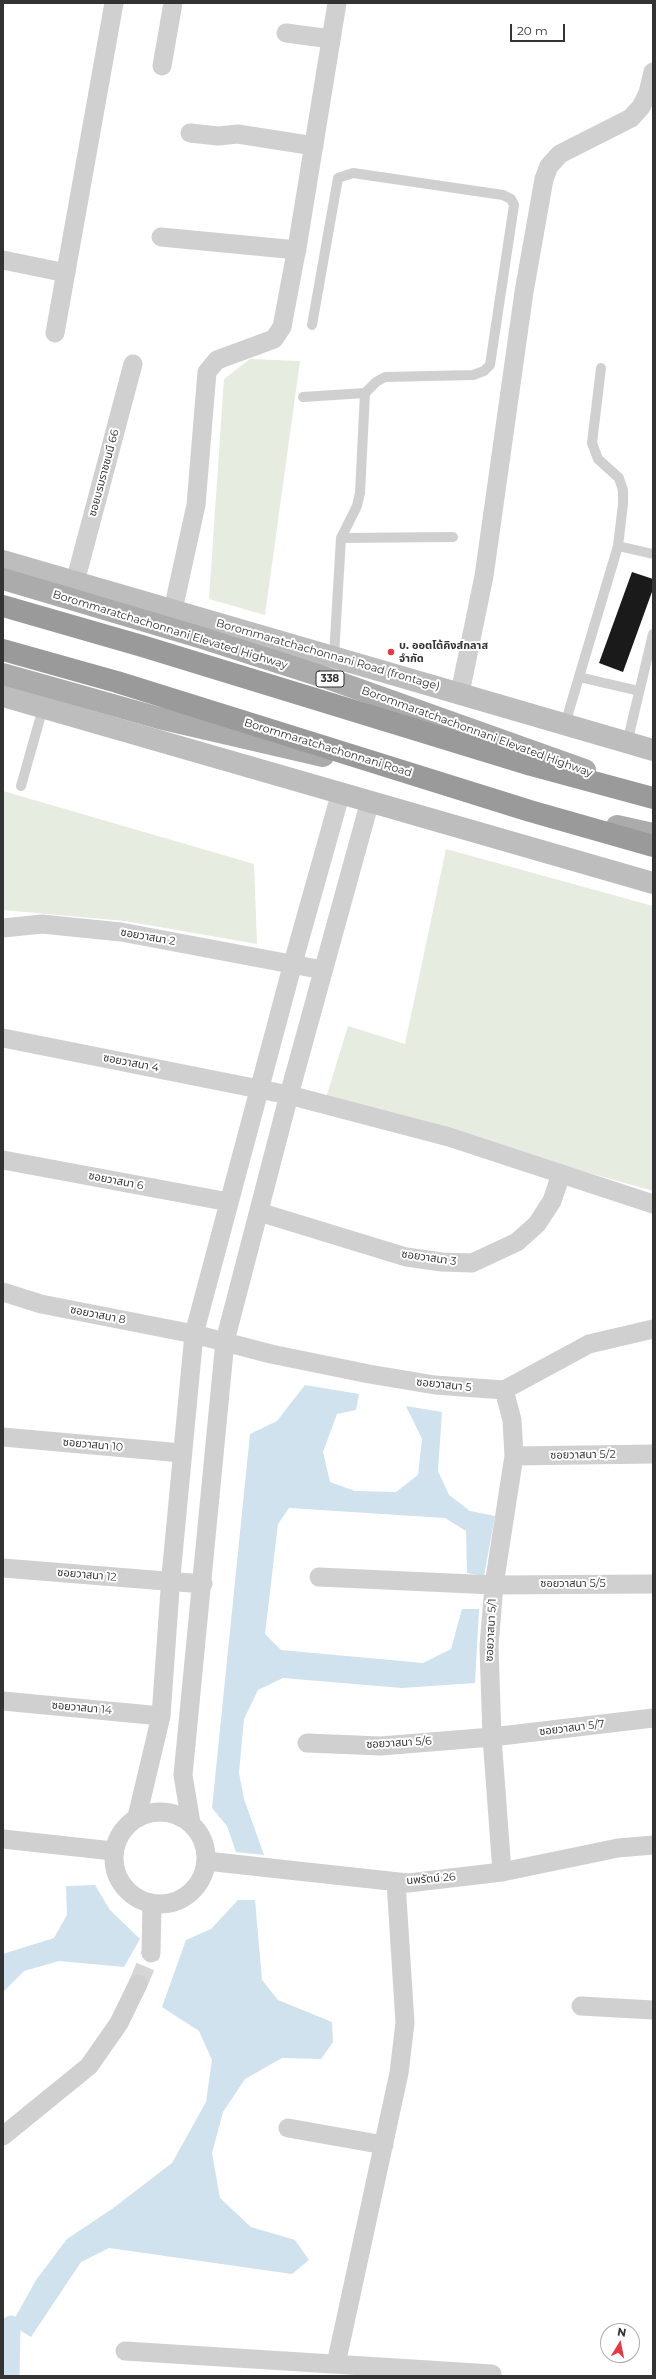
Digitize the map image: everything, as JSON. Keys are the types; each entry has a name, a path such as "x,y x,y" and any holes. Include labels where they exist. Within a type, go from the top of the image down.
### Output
{"highway":[{"name":"338","path":"3,606 150,648 532,765 653,798"},
{"name":"Borommaratchachonnani Road","path":"3,650 117,682 530,811 653,846"}],"main road":[{"name":"Borommaratchachonnani Road (frontage)","path":"3,561 653,750"},
{"name":"Borommaratchachonnani Elevated Highway","path":"3,579 192,635 324,677 653,793"},
{"path":"3,674 159,718 653,834"},
{"path":"3,696 653,883"}],"street":[{"path":"55,333 114,3"},
{"path":"162,66 173,3"},
{"path":"173,610 196,505 207,372 217,360 274,339 282,327 297,250 337,3"},
{"path":"286,33 331,39"},
{"path":"460,693 484,576 524,292 544,179 550,166 560,154 631,118 641,107 648,93 653,72"},
{"path":"190,133 218,136 238,134 314,146"},
{"path":"161,237 297,250"},
{"path":"3,260 66,273"},
{"name":"ซอยบรมราชชนนี 66","path":"75,582 133,364"},
{"path":"137,1817 161,1716 170,1581 194,1334 293,963 341,792"},
{"path":"191,1823 183,1775 226,1341 289,1095 370,801"},
{"name":"ซอยวาสนา 2","path":"3,928 42,924 121,932 293,963 323,970"},
{"name":"ซอยวาสนา 4","path":"3,1038 289,1095 449,1137 653,1204"},
{"name":"ซอยวาสนา 6","path":"3,1160 229,1202"},
{"name":"ซอยวาสนา 3","path":"259,1212 406,1257 442,1262 472,1263 518,1242 536,1224 552,1201 561,1174"},
{"name":"ซอยวาสนา 8","path":"3,1292 41,1304 226,1341"},
{"path":"504,1390 589,1344 653,1329"},
{"name":"ซอยวาสนา 5","path":"226,1341 271,1354 435,1386 504,1390"},
{"name":"ซอยวาสนา 5/1","path":"502,1872 492,1737 489,1646 494,1585 514,1456 512,1420 504,1390"},
{"name":"ซอยวาสนา 10","path":"3,1437 182,1453"},
{"name":"ซอยวาสนา 5/2","path":"514,1456 653,1454"},
{"name":"ซอยวาสนา 12","path":"3,1568 203,1584"},
{"name":"ซอยวาสนา 5/5","path":"319,1577 494,1585 653,1584"},
{"name":"ซอยวาสนา 14","path":"3,1701 161,1716"},
{"name":"ซอยวาสนา 5/7","path":"492,1737 653,1718"},
{"name":"ซอยวาสนา 5/6","path":"307,1743 381,1746 492,1737"},
{"path":"151,1812 166,1812 179,1815 191,1823 200,1834 205,1847 206,1861 200,1881 185,1897 172,1902 152,1903 143,1901 129,1893 119,1881 114,1867 113,1851 122,1832 137,1817 151,1812"},
{"path":"3,1838 113,1851"},
{"name":"นพรัตน์ 26","path":"206,1861 408,1883 502,1872 618,1848 653,1845"},
{"path":"336,2364 399,2073 405,2023 396,1882"},
{"path":"151,1953 152,1903"},
{"path":"3,2136 19,2121 89,2066 119,2023 138,1984"},
{"path":"580,2006 653,2010"},
{"path":"288,2128 384,2145"},
{"path":"125,2351 492,2374"}],"lane":[{"path":"303,397 365,393 376,382 385,377 474,375 484,371 490,365 514,206 511,199 503,195 352,173 338,178 312,325"},
{"path":"565,724 618,546 623,490 619,478 598,459 592,442 601,368"},
{"path":"334,656 341,538 357,506 360,493 365,393"},
{"path":"341,538 453,537"},
{"path":"618,546 653,554"},
{"path":"627,743 653,634"},
{"path":"579,677 639,691"},
{"path":"21,786 43,708"}],"shaded area":[{"path":"250,359 300,361 265,615 209,599 224,379"},
{"path":"3,791 254,864 257,944 125,921 3,910"},
{"path":"446,849 653,906 653,1191 326,1098 348,1026 405,1044"}],"water":[{"path":"305,1385 359,1394 356,1410 337,1414 323,1452 330,1482 355,1491 396,1492 418,1475 422,1439 406,1406 442,1412 438,1471 449,1495 470,1511 495,1516 484,1576 467,1573 466,1531 445,1518 289,1508 278,1524 265,1634 281,1650 423,1663 451,1649 462,1609 479,1609 475,1683 402,1688 283,1678 258,1690 244,1719 239,1773 244,1799 264,1855 236,1852 227,1826 212,1808 250,1434 277,1421"},
{"path":"95,1885 110,1910 140,1939 124,1967 59,1961 24,1971 3,1992 3,1954 54,1938 67,1915 66,1886"},
{"path":"238,1900 255,1900 262,1980 278,2000 332,2022 333,2042 321,2059 282,2058 245,2079 223,2112 212,2153 220,2198 251,2227 295,2240 309,2260 292,2274 109,2248 81,2262 31,2337 11,2325 36,2280 67,2239 112,2209 172,2163 206,2102 212,2060 199,2031 162,2007 186,1940 211,1929"}],"building":[{"path":"632,572 653,579 653,589 623,672 599,663"}],"waterway":[{"path":"10,2376 11,2325"}],"tunnel":[{"path":"138,1984 151,1953"}],"place":[{"name":"บ. ออตโต้คิงส์กลาส จำกัด","path":"391,652"}]}
